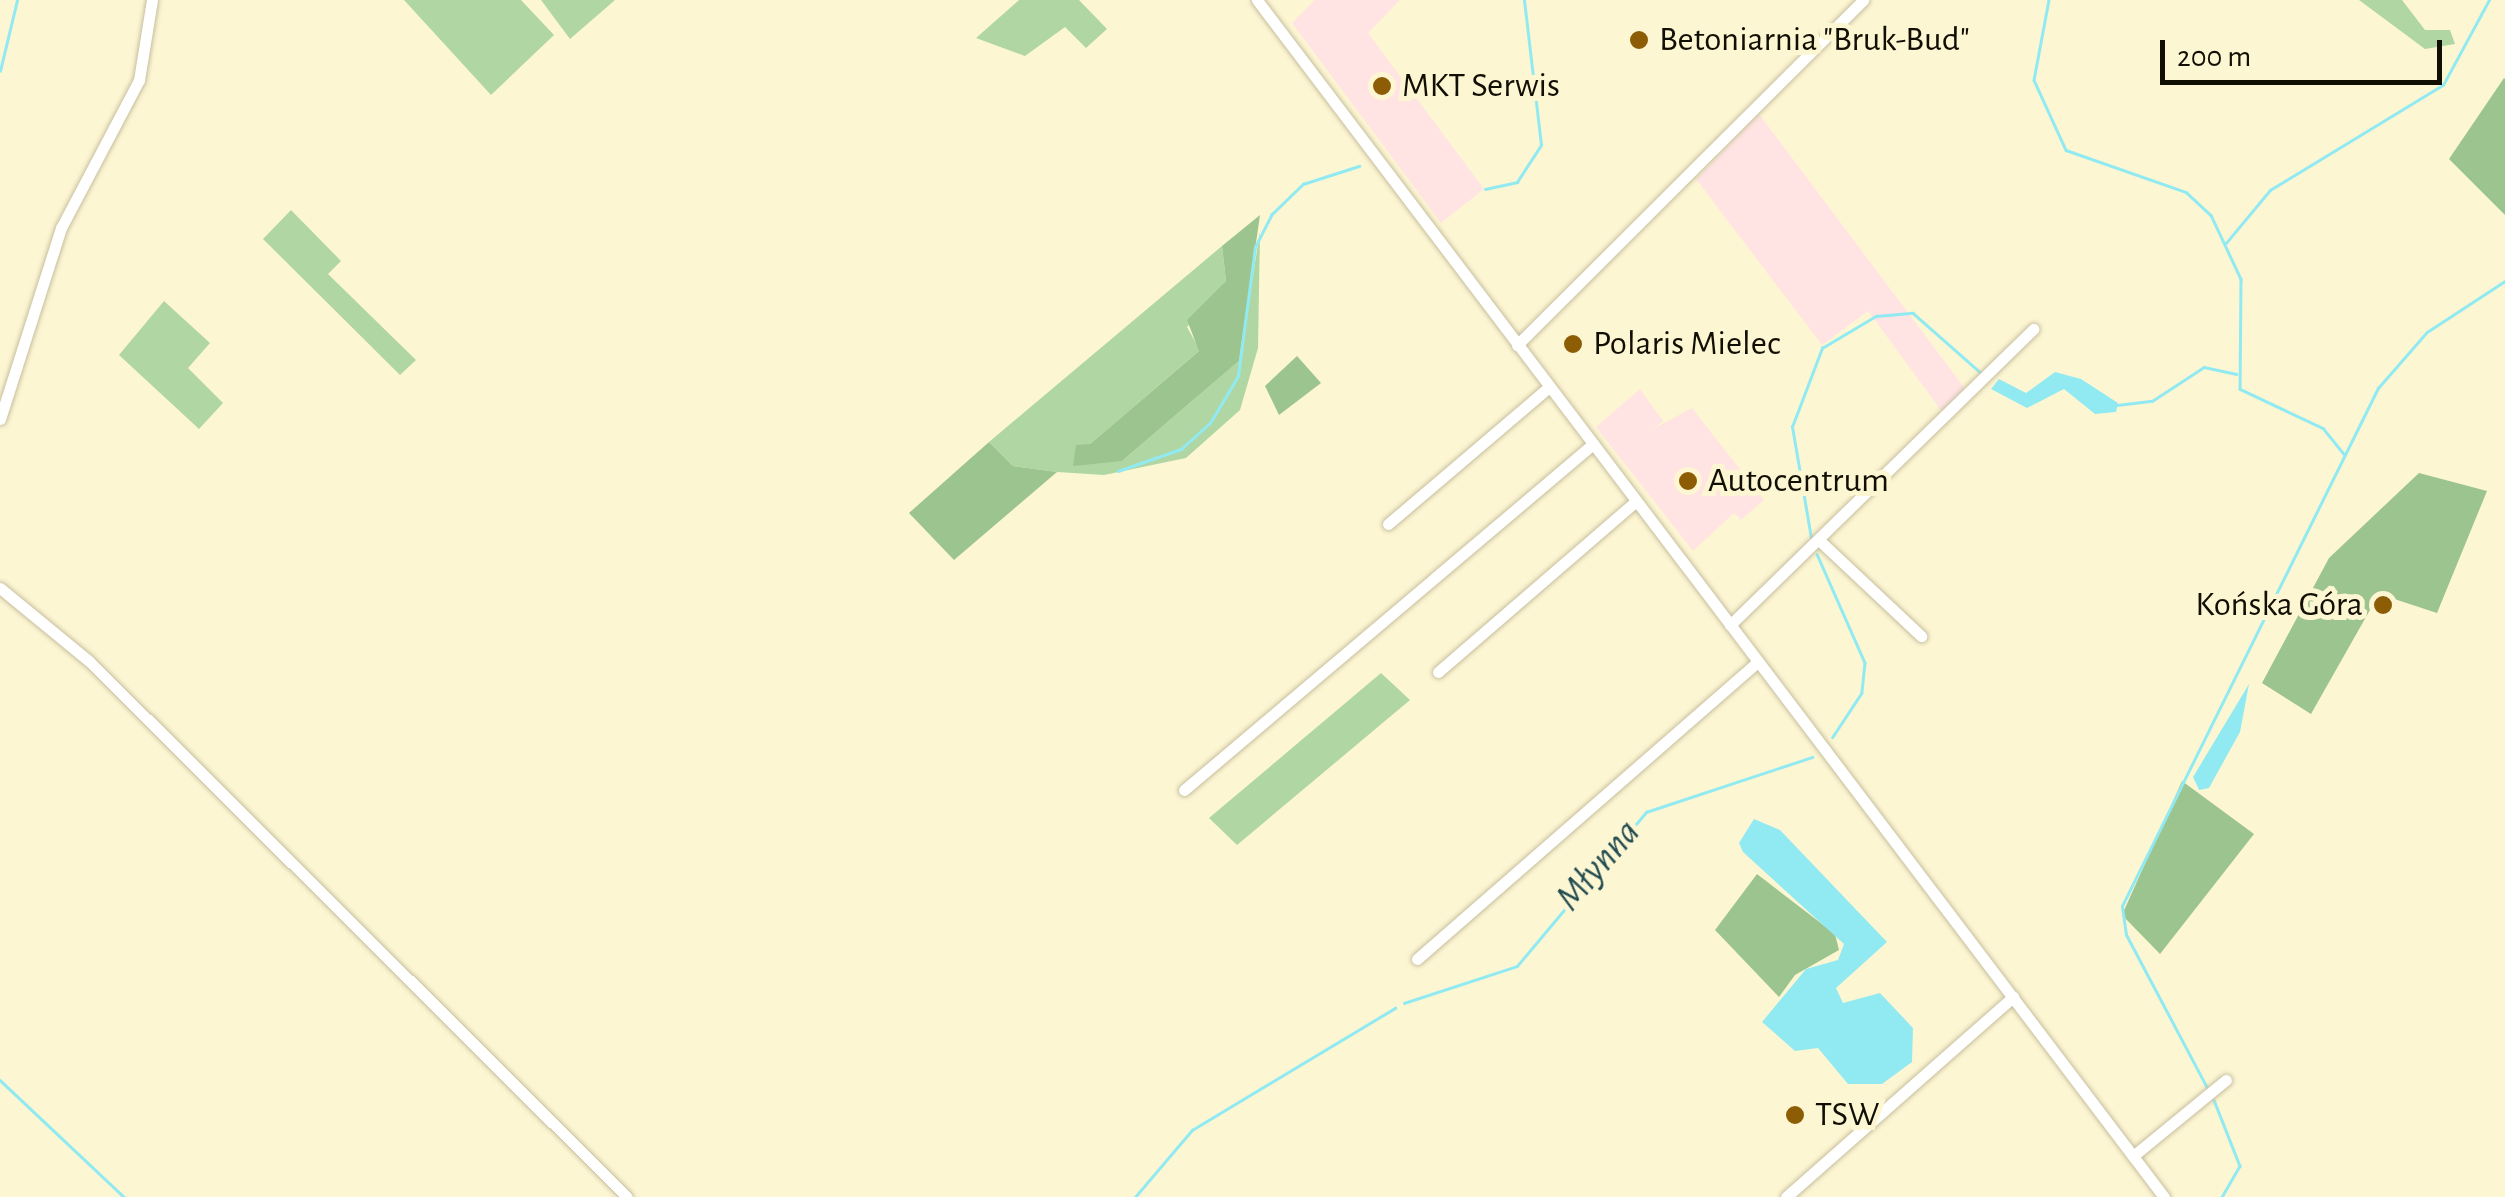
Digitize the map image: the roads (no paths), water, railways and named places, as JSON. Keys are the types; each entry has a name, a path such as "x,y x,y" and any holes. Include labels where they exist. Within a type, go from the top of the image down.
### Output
{"street":[{"path":"0,419 62,228 134,92 152,0"},
{"path":"1257,0 2164,1197"},
{"path":"1517,344 1863,0"},
{"path":"1730,625 2033,330"},
{"path":"1388,524 1550,387"},
{"path":"1184,790 1593,444"},
{"path":"1438,672 1636,502"},
{"path":"1820,541 1920,636"},
{"path":"0,588 89,661 626,1197"},
{"path":"1417,959 1758,662"},
{"path":"1786,1197 2013,997"},
{"path":"2133,1156 2226,1080"}],"water":[{"path":"2055,372 2081,379 2118,403 2116,412 2095,414 2064,389 2027,408 1991,389 1999,379 2026,393"},
{"path":"2249,684 2240,732 2209,788 2199,790 2193,777"},
{"path":"1754,819 1780,830 1887,942 1836,988 1843,1003 1880,993 1913,1028 1912,1062 1882,1084 1848,1084 1818,1048 1795,1051 1762,1022 1806,969 1838,960 1844,944 1743,852 1739,843"}],"waterway":[{"path":"0,71 17,0"},
{"path":"1485,189 1517,182 1541,145 1524,0"},
{"path":"2049,0 2034,80 2066,150 2186,192 2211,215 2241,279 2240,389 2323,428 2344,454"},
{"path":"2226,243 2270,190 2443,85 2489,0"},
{"path":"1118,471 1181,449 1210,423 1238,376 1255,247 1271,215 1303,184 1359,166"},
{"path":"2207,1088 2126,935 2122,906 2378,388 2427,332 2505,281"},
{"name":"Młynna","path":"1811,538 1792,427 1822,348 1876,316 1913,313 1981,373"},
{"name":"Młynna","path":"2117,405 2152,401 2204,367 2236,374"},
{"name":"Młynna","path":"1817,554 1865,663 1862,693 1833,737"},
{"name":"Młynna","path":"1404,1003 1517,966 1646,812 1812,757"},
{"name":"Młynna","path":"1135,1197 1192,1130 1395,1008"},
{"name":"Młynna","path":"0,1080 124,1197"},
{"path":"2214,1100 2240,1166 2222,1197"}],"place":[{"name":"Betoniarnia \"Bruk-Bud\"","path":"1639,40"},
{"name":"MKT Serwis","path":"1382,86"},
{"name":"Polaris Mielec","path":"1573,344"},
{"name":"Autocentrum","path":"1688,481"},
{"name":"Końska Góra","path":"2383,605"},
{"name":"TSW","path":"1795,1115"}]}
